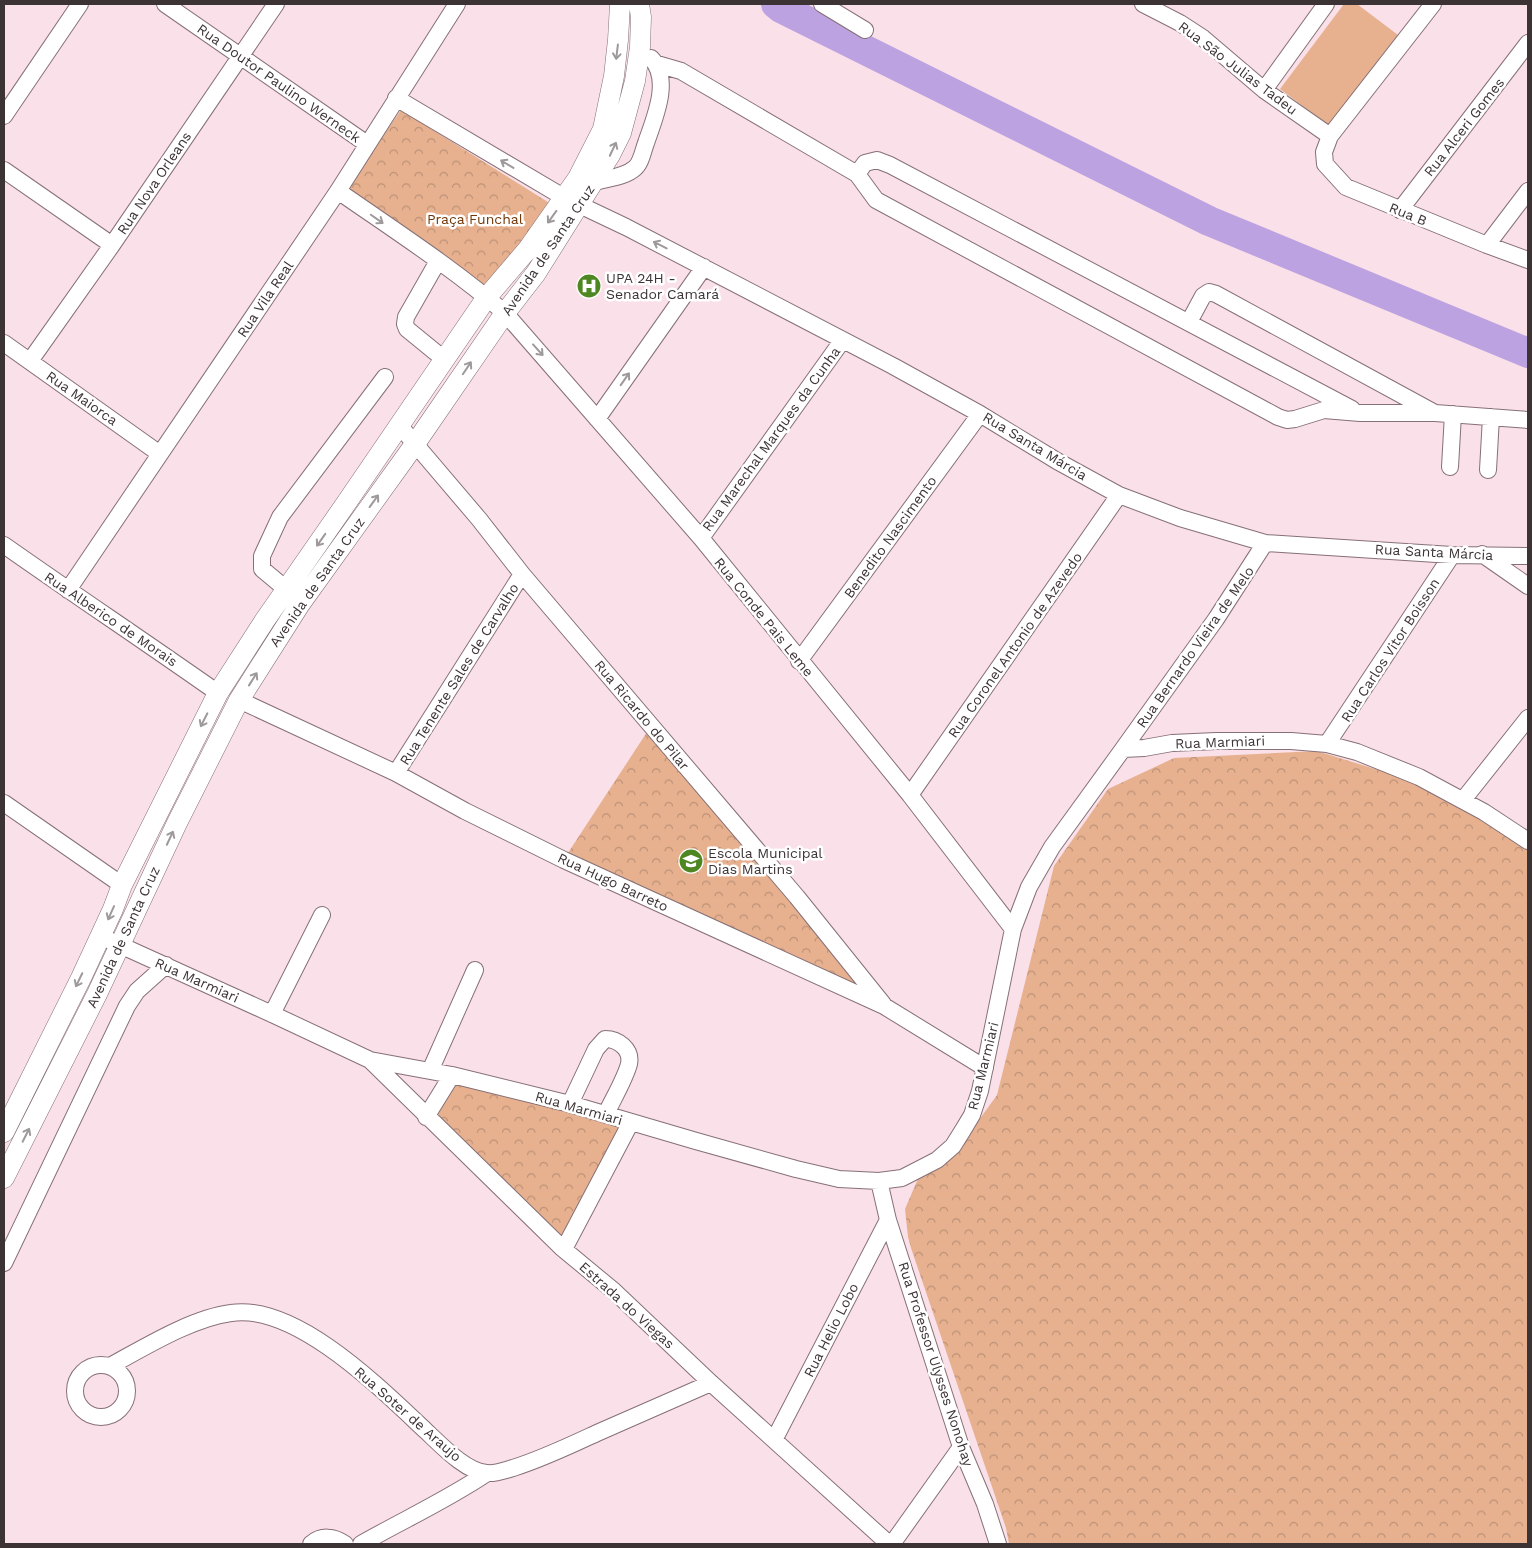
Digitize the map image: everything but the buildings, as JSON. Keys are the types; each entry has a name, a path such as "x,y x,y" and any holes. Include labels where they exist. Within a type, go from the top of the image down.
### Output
{"main road":[{"name":"Avenida de Santa Cruz","path":"4,1178 97,994 177,823 239,700 300,604 415,444 505,313 536,274 572,202 578,178 603,129 614,76 620,4"},
{"name":"Avenida de Santa Cruz","path":"4,1132 100,936 122,885 218,693 286,589 487,297 572,202 595,182 621,133 635,81 640,47 639,4"}],"street":[{"path":"4,116 80,4"},
{"name":"Rua Doutor Paulino Werneck","path":"166,4 367,144"},
{"name":"Rua Nova Orleans","path":"30,361 112,245 276,4"},
{"name":"Rua Vila Real","path":"68,590 338,191 457,4"},
{"path":"822,4 865,30"},
{"name":"Rua São Julias Tadeu","path":"1143,4 1180,23 1203,38 1264,90 1330,136"},
{"path":"1264,90 1326,4"},
{"path":"1330,136 1433,4"},
{"name":"Rua Alceri Gomes","path":"1400,210 1528,43"},
{"path":"640,47 657,64 681,71 857,174 876,200 1278,417 1287,420 1295,419 1324,410 1360,413 1435,413 1528,420"},
{"path":"595,182 626,174 638,166 660,103 660,78 657,64"},
{"path":"396,98 572,202"},
{"name":"Rua B","path":"1330,136 1324,152 1325,164 1346,187 1528,260"},
{"path":"857,174 865,163 877,160 890,165 1360,413"},
{"path":"4,170 112,245"},
{"path":"338,191 438,261 487,297 505,313"},
{"path":"1487,245 1528,191"},
{"name":"Rua Santa Márcia","path":"572,202 626,227 893,366 1119,495 1180,518 1265,542 1452,555 1528,556"},
{"path":"438,261 406,317 405,324 407,330 445,360"},
{"path":"597,419 704,267"},
{"path":"1188,322 1203,296 1209,292 1216,294 1435,413"},
{"name":"Rua Conde Pais Leme","path":"505,313 700,538 910,795 1013,929"},
{"name":"Rua Marechal Marques da Cunha","path":"700,538 842,341"},
{"name":"Rua Maiorca","path":"4,343 160,454"},
{"path":"286,589 262,569 262,556 280,516 385,377"},
{"name":"Benedito Nascimento","path":"800,661 980,414"},
{"path":"1450,467 1454,414"},
{"path":"1488,470 1491,417"},
{"name":"Rua Ricardo do Pilar","path":"400,425 522,574 797,897 884,1006"},
{"name":"Rua Coronel Antonio de Azevedo","path":"910,795 1119,495"},
{"name":"Rua Bernardo Vieira de Melo","path":"1123,750 1222,611 1265,542"},
{"name":"Rua Alberico de Morais","path":"4,545 218,693"},
{"path":"1482,554 1528,586"},
{"name":"Rua Carlos Vitor Boisson","path":"1327,744 1452,555"},
{"name":"Rua Tenente Sales de Carvalho","path":"396,773 522,574"},
{"name":"Rua Hugo Barreto","path":"239,700 396,773 465,811 564,860 884,1006 985,1068"},
{"path":"1463,800 1528,718"},
{"name":"Rua Marmiari","path":"100,936 370,1060 452,1075 570,1104 796,1169 839,1179 879,1181 902,1178 919,1171 937,1160 953,1146 972,1115 980,1091 1013,929 1029,887 1041,864 1123,750 1172,743 1224,740 1291,741 1327,744 1357,752 1420,777 1509,827 1528,841"},
{"path":"4,803 122,885"},
{"path":"272,1014 322,915"},
{"path":"4,1263 128,1006 137,991 166,966"},
{"path":"430,1071 475,970"},
{"path":"570,1104 596,1049 605,1039 611,1039 618,1041 627,1050 629,1063 606,1114"},
{"name":"Estrada do Viegas","path":"370,1060 564,1250 614,1291 711,1383 890,1544"},
{"path":"426,1116 452,1075"},
{"path":"564,1250 631,1122"},
{"name":"Rua Professor Ulysses Nonohay","path":"879,1181 888,1220 961,1447 985,1504 998,1544"},
{"name":"Rua Helio Lobo","path":"774,1440 888,1220"},
{"name":"Rua Soter de Araujo","path":"110,1366 207,1318 248,1312 274,1317 313,1337 342,1356 394,1401 447,1451 462,1462 487,1473"},
{"path":"361,1544 460,1491 487,1473 500,1472 534,1461 711,1383"},
{"path":"890,1544 961,1447"},
{"path":"311,1544 315,1540 324,1537 335,1538 345,1544"}],"green space":[{"path":"1344,4 1357,4 1398,35 1329,126 1280,89"},
{"name":"Praça Funchal","path":"401,110 551,204 487,295 346,189"},
{"path":"649,729 871,997 566,856"},
{"path":"1317,751 1417,782 1528,846 1528,1544 1009,1544 1006,1528 911,1248 905,1209 920,1174 963,1142 997,1095 1054,866 1108,789 1174,758"},
{"path":"452,1081 624,1122 565,1239 433,1115"}],"waterway":[{"path":"776,4 1209,221 1528,353"}],"place":[{"name":"UPA 24H - Senador Camará","path":"589,286"},
{"name":"Escola Municipal Dias Martins","path":"691,861"}]}
